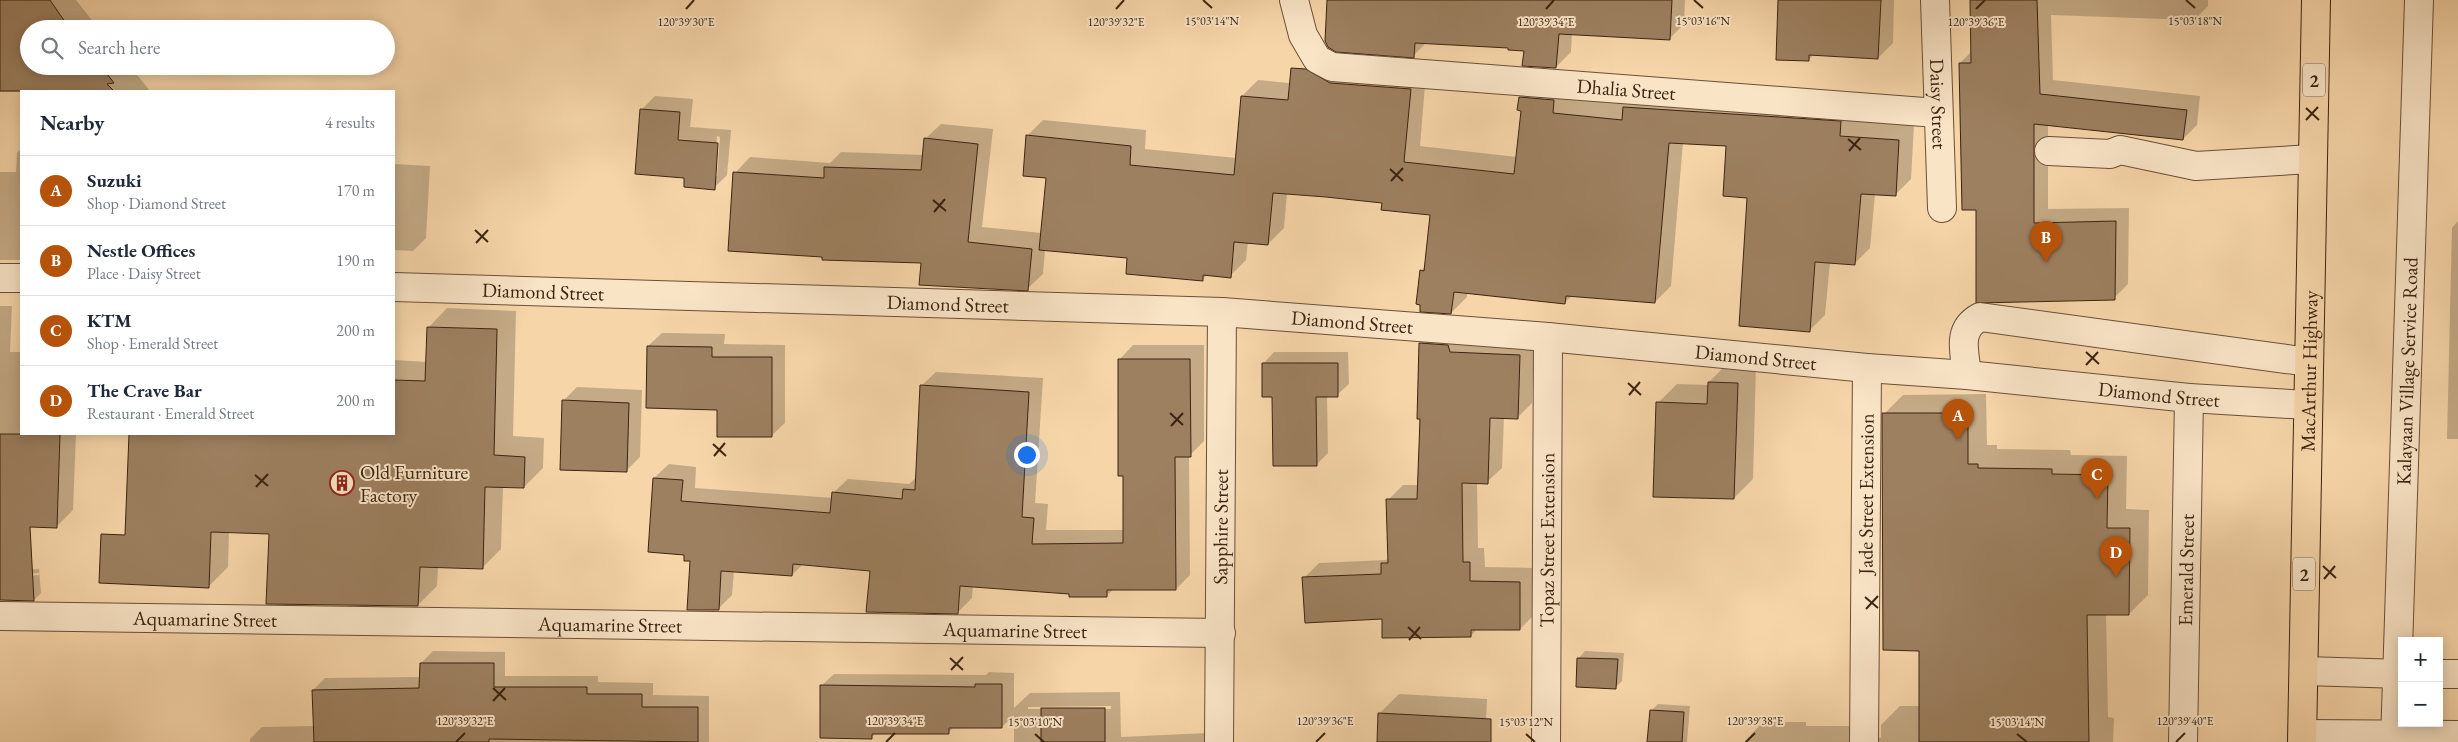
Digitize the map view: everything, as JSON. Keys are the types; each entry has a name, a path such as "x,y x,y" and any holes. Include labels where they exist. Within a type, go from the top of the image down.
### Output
{"highway":[{"name":"MacArthur Highway","path":"2303,738 2307,405 2316,0"}],"street":[{"name":"Dhalia Street","path":"1294,0 1303,35 1317,59 1332,67 1937,113"},
{"name":"Daisy Street","path":"1935,0 1937,113 1942,208"},
{"name":"Kalayaan Village Service Road","path":"2401,637 2419,0"},
{"path":"2049,151 2110,154 2120,150 2196,166 2312,160"},
{"path":"0,278 20,278"},
{"name":"Diamond Street","path":"395,287 1222,312 1548,337 1867,368 1967,375 2189,398 2307,405"},
{"name":"Sapphire Street","path":"1218,742 1221,633 1222,312"},
{"path":"1967,375 1964,334 1971,322 1980,317 2308,362"},
{"name":"Topaz Street Extension","path":"1546,742 1548,337"},
{"name":"Jade Street Extension","path":"1864,742 1867,368"},
{"name":"Emerald Street","path":"2183,742 2189,398"},
{"name":"Aquamarine Street","path":"0,616 1221,633"},
{"path":"2304,671 2398,674"},
{"path":"2443,674 2458,674"},
{"name":"Kalayaan Village Service Road","path":"2396,739 2400,682"},
{"path":"2303,738 2396,739 2458,735"}],"building":[{"path":"0,0 50,0 64,20 20,20 20,75 108,75 114,83 107,84 113,90 0,91"},
{"path":"1327,0 1672,0 1670,40 1559,34 1556,68 1522,66 1524,51 1508,50 1508,48 1415,43 1414,58 1336,52 1328,47 1325,41"},
{"path":"1778,0 1881,0 1878,59 1809,55 1809,61 1776,60"},
{"path":"1970,0 2037,0 2040,94 2187,110 2183,140 2034,124 2034,223 2116,221 2115,300 1976,303 1976,210 1962,210 1959,63 1971,63"},
{"path":"1291,68 1306,69 1330,83 1411,89 1404,162 1514,174 1521,111 1517,110 1519,97 1554,100 1553,113 1622,120 1623,107 1841,121 1840,136 1899,140 1896,196 1861,194 1855,265 1815,262 1810,332 1739,326 1747,198 1723,196 1726,146 1669,143 1655,303 1566,296 1565,304 1454,292 1451,314 1420,312 1420,305 1416,304 1420,270 1424,271 1430,215 1381,210 1382,203 1326,197 1273,193 1268,245 1234,242 1231,278 1203,275 1203,281 1126,274 1127,258 1039,250 1046,178 1023,176 1026,135 1131,146 1130,165 1234,175 1241,96 1288,100"},
{"path":"640,109 680,112 678,140 718,143 715,190 684,187 684,178 635,174"},
{"path":"924,138 978,144 968,242 1032,249 1028,291 919,285 921,263 822,260 822,257 728,251 733,172 824,178 824,167 921,170"},
{"path":"427,327 497,329 494,455 525,457 524,488 485,487 483,569 420,567 418,606 266,604 269,534 211,532 209,588 99,583 101,534 125,535 129,435 395,435 395,380 425,381"},
{"path":"1419,343 1448,345 1450,352 1520,355 1518,419 1490,418 1488,484 1462,483 1463,562 1470,562 1470,581 1520,582 1520,630 1471,630 1471,637 1382,638 1382,619 1305,623 1302,577 1381,574 1381,563 1388,563 1386,499 1417,499 1420,419 1417,419"},
{"path":"647,346 712,347 712,357 772,357 772,437 717,437 717,410 646,408"},
{"path":"1118,359 1190,359 1191,457 1175,457 1176,590 1107,590 1107,597 1069,597 1069,594 960,586 958,614 866,612 870,571 793,564 792,576 721,571 719,610 687,610 690,561 684,561 684,555 648,552 653,478 683,480 681,501 830,513 832,492 902,499 903,489 915,490 920,385 1029,392 1022,517 1034,518 1032,544 1123,543 1123,476 1118,476"},
{"path":"1262,363 1338,363 1338,397 1316,397 1317,466 1273,466 1272,397 1262,397"},
{"path":"1708,382 1738,383 1734,499 1653,497 1656,402 1707,404"},
{"path":"562,400 629,403 627,472 560,470"},
{"path":"1882,413 1968,413 1968,464 1978,464 1978,468 2052,469 2052,474 2108,475 2107,528 2130,528 2129,615 2087,615 2089,742 1919,742 1919,651 1883,650"},
{"path":"0,434 60,435 57,528 30,527 34,601 0,600"},
{"path":"1577,658 1618,659 1616,689 1576,687"},
{"path":"420,663 494,663 494,687 587,687 587,694 642,694 642,707 698,707 698,742 489,739 489,742 314,742 312,690 419,688"},
{"path":"975,684 1002,684 1002,728 949,728 949,734 872,734 872,739 820,738 820,685 975,687"},
{"path":"1041,708 1105,708 1105,742 1041,742"},
{"path":"1650,710 1684,712 1682,742 1647,742"},
{"path":"1378,713 1491,719 1491,742 1377,742"}],"place":[{"name":"Nestle Offices","path":"2046,262"},
{"name":"Suzuki","path":"1958,440"},
{"name":"Old Furniture Factory","path":"342,483"},
{"name":"KTM","path":"2097,499"},
{"name":"The Crave Bar","path":"2116,577"}]}
